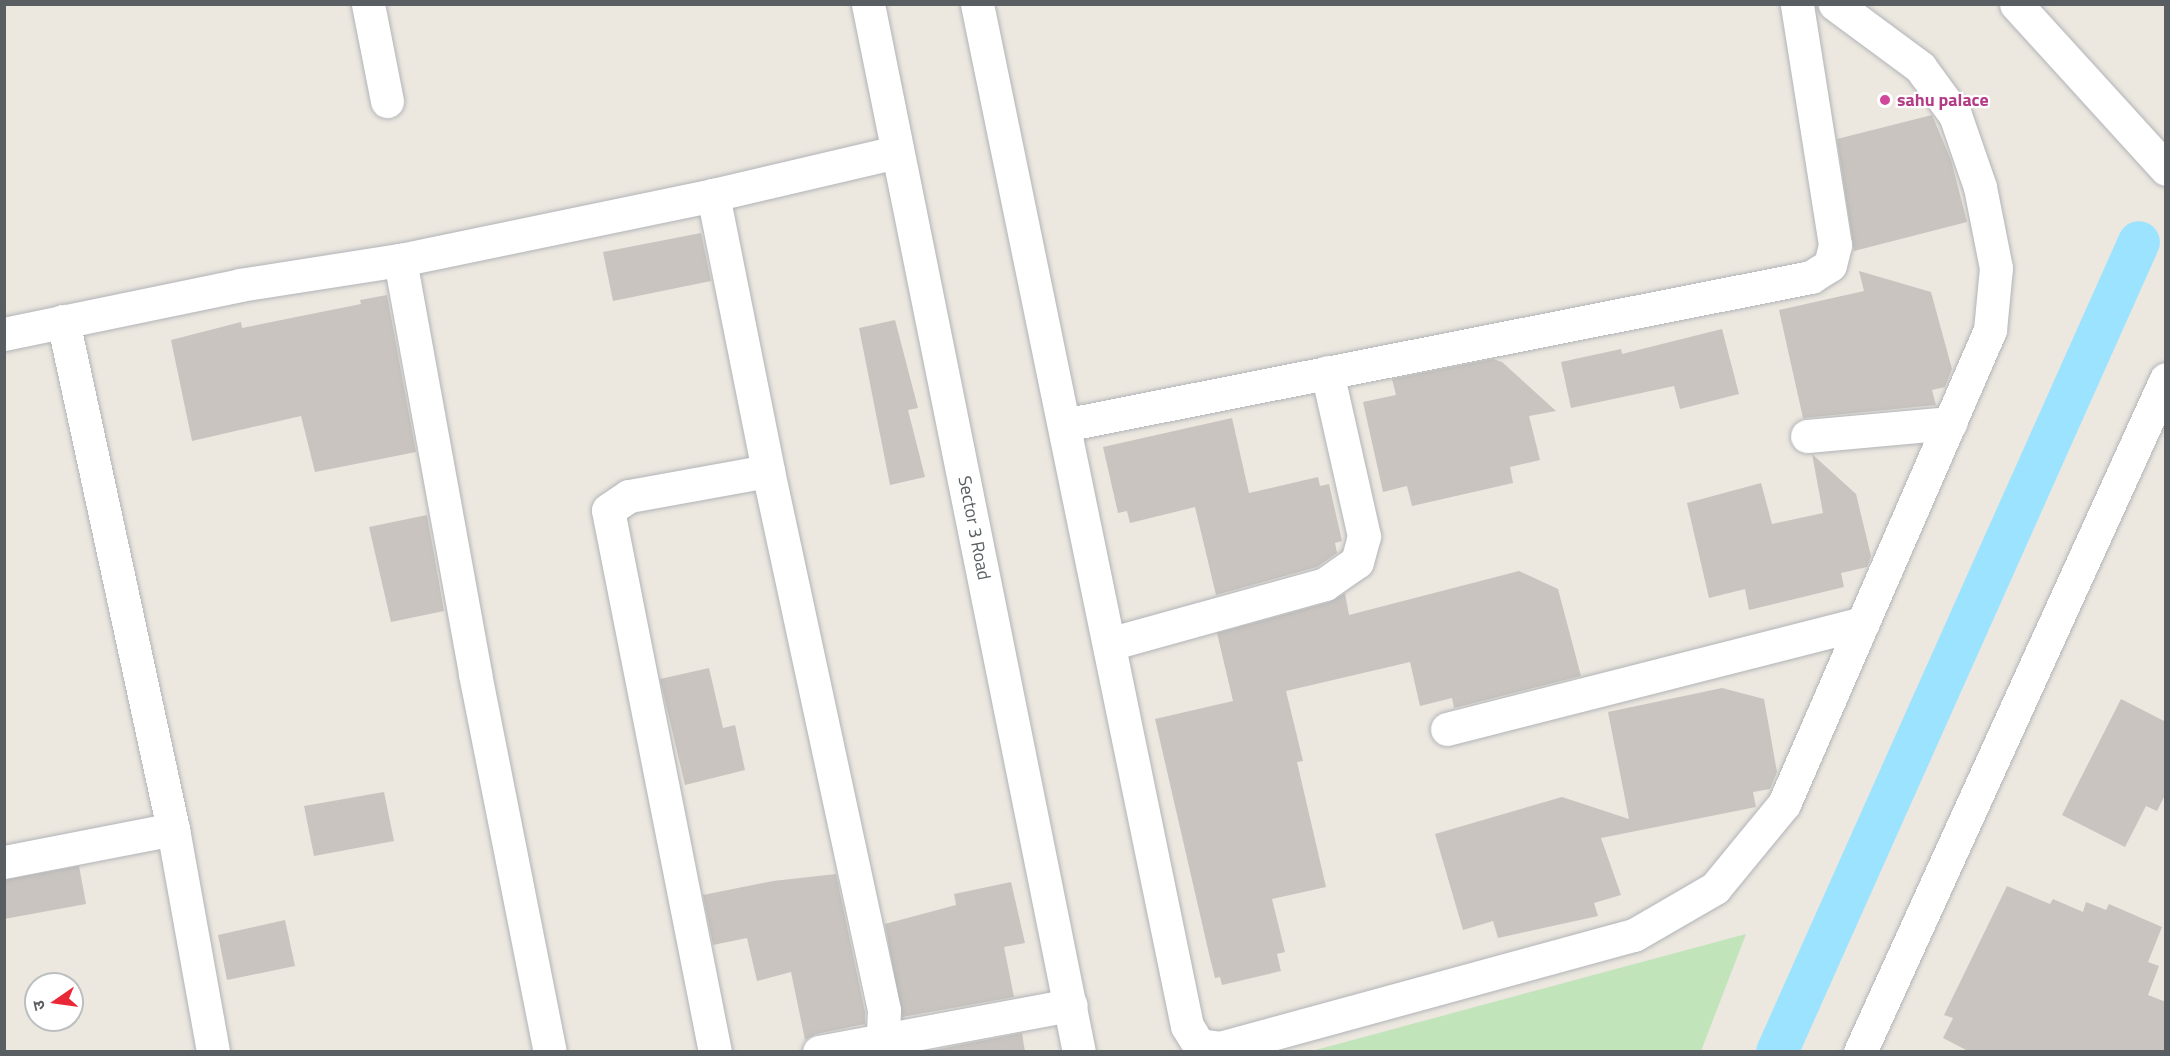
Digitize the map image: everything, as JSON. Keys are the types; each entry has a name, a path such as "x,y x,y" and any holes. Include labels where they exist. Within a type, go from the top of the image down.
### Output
{"street":[{"path":"368,4 387,101"},
{"name":"Sector 3 Road","path":"867,4 1079,1052"},
{"path":"977,4 1187,1026 1199,1045 1220,1048 1634,935 1715,888 1784,804 1990,330 1996,268 1980,187 1955,115 1920,67 1835,4"},
{"path":"1064,425 1811,277 1830,265 1835,245 1797,4"},
{"path":"2016,4 2166,169"},
{"path":"4,334 240,285 400,260 713,195 897,152"},
{"path":"713,195 768,471 884,1010 881,1046"},
{"path":"400,260 475,674 550,1052"},
{"path":"63,321 173,829 213,1052"},
{"path":"1109,644 1325,584 1357,562 1364,536 1327,372"},
{"path":"1860,1052 2166,379"},
{"path":"1807,436 1950,423"},
{"path":"715,1052 608,510 629,496 768,471"},
{"path":"1447,729 1863,623"},
{"path":"4,862 173,829"},
{"path":"819,1052 881,1046 1071,1005"}],"green space":[{"path":"1746,934 1701,1051 1312,1051"}],"building":[{"path":"1932,115 1951,160 1967,222 1854,251 1837,139"},
{"path":"701,233 711,281 613,301 603,252"},
{"path":"1859,271 1931,292 1952,369 1945,387 1932,390 1936,405 1803,418 1779,310 1864,291"},
{"path":"387,295 416,452 315,472 301,416 192,441 171,340 241,322 242,328 361,304 360,300"},
{"path":"895,320 918,408 908,410 925,477 890,485 859,328"},
{"path":"1722,329 1739,394 1680,409 1674,386 1571,408 1561,362 1621,349 1622,354"},
{"path":"1493,359 1502,362 1556,411 1529,416 1540,460 1510,467 1513,483 1412,506 1407,486 1383,492 1363,402 1396,395 1392,379"},
{"path":"1232,418 1249,493 1318,477 1320,486 1329,484 1342,541 1335,543 1337,553 1317,567 1216,595 1195,507 1130,523 1127,511 1118,513 1103,447"},
{"path":"1812,454 1856,494 1871,556 1867,567 1841,573 1844,587 1749,610 1745,589 1709,598 1687,503 1761,483 1772,524 1823,513"},
{"path":"427,515 444,611 391,622 369,527"},
{"path":"1519,571 1558,589 1581,676 1454,708 1452,698 1420,706 1410,662 1286,691 1303,761 1297,762 1326,887 1272,899 1285,952 1277,954 1281,971 1222,985 1220,977 1215,978 1155,719 1233,701 1217,633 1330,602 1345,593 1349,615"},
{"path":"709,668 723,728 735,725 745,770 685,785 660,679"},
{"path":"1722,688 1764,699 1777,772 1770,789 1753,792 1756,807 1601,838 1621,895 1594,903 1598,916 1498,938 1493,921 1463,930 1435,834 1562,797 1629,819 1608,712"},
{"path":"2121,699 2166,722 2166,793 2157,811 2146,806 2125,847 2062,815"},
{"path":"384,792 394,841 314,856 304,806"},
{"path":"79,866 86,904 4,919 4,880"},
{"path":"836,874 865,1012 865,1024 816,1034 805,1040 791,972 757,981 747,938 713,945 703,895 773,881"},
{"path":"1011,882 1025,943 1004,947 1014,997 902,1017 885,924 956,905 954,894"},
{"path":"2007,886 2050,904 2053,899 2083,912 2086,902 2106,910 2109,904 2162,927 2148,962 2159,966 2148,995 2166,1002 2166,1052 1970,1052 1943,1038 1953,1018 1944,1015"},
{"path":"285,920 295,966 227,980 218,935"},
{"path":"1022,1033 1025,1052 924,1052"}],"waterway":[{"path":"1777,1052 2139,242"}],"place":[{"name":"sahu palace","path":"1885,100"}]}
